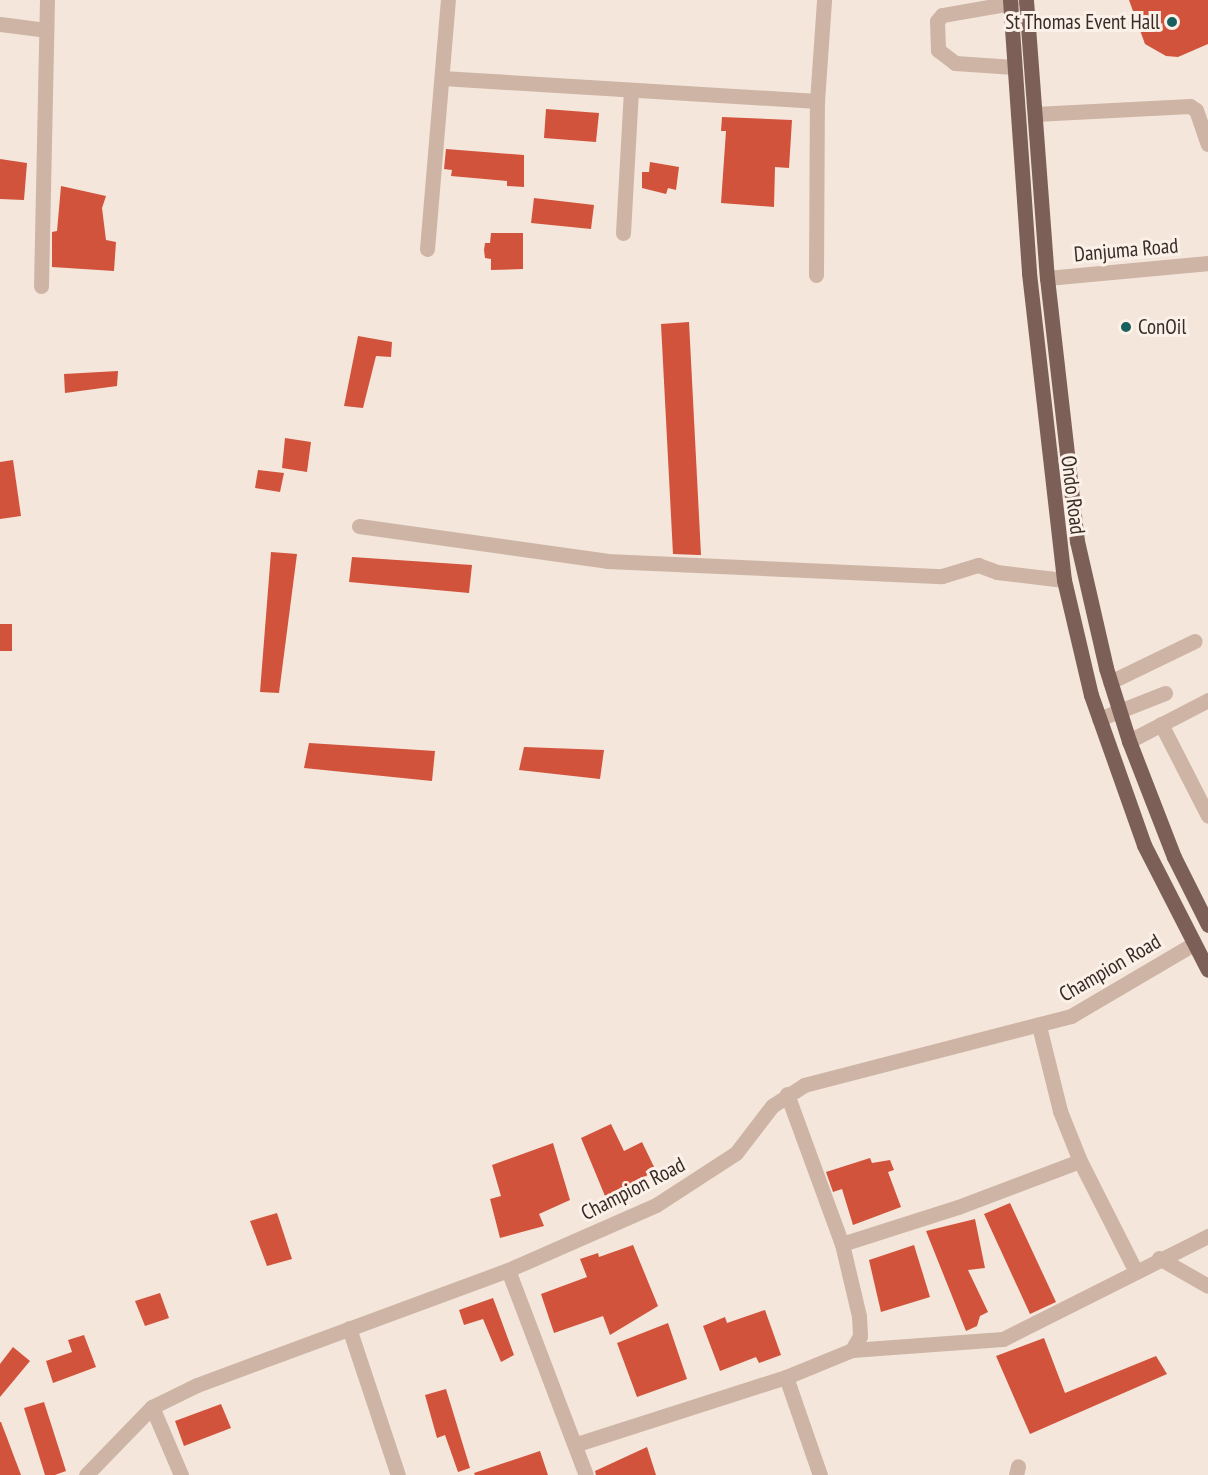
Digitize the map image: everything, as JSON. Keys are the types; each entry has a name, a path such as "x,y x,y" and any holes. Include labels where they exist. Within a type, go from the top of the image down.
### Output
{"main road":[{"name":"Ondo Road","path":"1026,0 1047,278 1077,541 1110,682 1129,741 1174,857 1208,925"},
{"name":"Ondo Road","path":"1010,2 1038,370 1064,580 1099,718 1144,845 1208,970"},
{"path":"1038,370 1057,368"}],"street":[{"path":"41,286 47,0"},
{"path":"427,249 448,0"},
{"path":"816,275 817,101 824,0"},
{"path":"1010,2 942,15 937,21 938,50 955,63 1014,67"},
{"path":"0,24 46,30"},
{"path":"442,78 817,101"},
{"path":"623,233 631,91"},
{"path":"1035,114 1190,106 1196,110 1208,144"},
{"name":"Danjuma Road","path":"1047,278 1208,263"},
{"path":"359,526 607,561 942,576 978,565 996,572 1064,580"},
{"path":"1110,682 1195,641"},
{"path":"1099,718 1165,693"},
{"path":"1129,741 1208,700"},
{"path":"1161,724 1208,816"},
{"name":"Champion Road","path":"86,1475 152,1407 197,1385 508,1270 691,1186 736,1153 772,1106 787,1094 804,1085 1040,1026 1101,1001 1193,944"},
{"path":"1040,1026 1060,1111 1080,1161 1136,1272"},
{"path":"787,1094 843,1244 859,1316 860,1336 852,1350"},
{"path":"843,1244 958,1207 1080,1161"},
{"path":"577,1444 786,1377 852,1350 1003,1339 1136,1272 1159,1258 1208,1236"},
{"path":"1159,1258 1208,1286"},
{"path":"508,1270 577,1444 586,1475"},
{"path":"349,1328 398,1475"},
{"path":"786,1377 820,1475"},
{"path":"152,1407 181,1475"}],"building":[{"name":"St Thomas Event Hall","path":"1129,0 1208,0 1208,44 1178,57 1166,56 1145,44"},
{"path":"546,109 599,113 596,142 544,138"},
{"path":"722,117 792,120 789,168 775,167 774,207 721,203 726,131 721,131"},
{"path":"446,149 524,155 524,187 507,186 507,181 451,176 452,170 444,169"},
{"path":"0,159 27,163 24,200 0,199"},
{"path":"650,162 679,167 676,190 668,188 666,194 642,188 642,172 649,172"},
{"path":"61,186 106,196 102,208 106,240 116,242 114,271 52,267 52,232 57,231"},
{"path":"534,198 594,205 591,229 531,223"},
{"path":"491,233 523,233 523,269 491,270 491,259 485,258 484,250 485,243 490,243"},
{"path":"689,322 701,555 673,554 661,324"},
{"path":"358,336 392,342 391,357 376,356 363,408 344,406"},
{"path":"118,371 117,386 65,393 64,374"},
{"path":"285,438 311,442 307,472 282,468"},
{"path":"13,460 21,516 0,519 0,462"},
{"path":"258,470 284,473 280,492 255,488"},
{"path":"271,552 297,554 279,693 260,692"},
{"path":"352,557 472,565 469,593 349,582"},
{"path":"0,624 12,624 12,651 0,651"},
{"path":"309,743 435,751 432,781 304,768"},
{"path":"524,747 604,750 600,779 519,770"},
{"path":"611,1124 624,1151 642,1142 656,1171 605,1196 581,1138"},
{"path":"553,1143 570,1200 539,1214 544,1226 500,1238 490,1199 501,1196 492,1165"},
{"path":"870,1158 872,1163 890,1160 894,1170 888,1172 901,1207 853,1225 842,1189 833,1192 826,1172"},
{"path":"1010,1203 1056,1302 1030,1314 984,1214"},
{"path":"277,1213 292,1259 267,1266 250,1221"},
{"path":"975,1219 985,1268 968,1270 988,1312 980,1316 977,1326 966,1331 926,1231"},
{"path":"633,1245 658,1306 610,1335 603,1316 554,1333 541,1294 587,1277 580,1259 598,1253 599,1257"},
{"path":"914,1245 930,1297 881,1312 869,1260"},
{"path":"160,1293 169,1318 145,1326 135,1301"},
{"path":"493,1298 514,1355 501,1362 483,1319 464,1325 459,1310"},
{"path":"765,1310 781,1355 759,1363 756,1357 720,1371 703,1326 725,1317 727,1323"},
{"path":"668,1323 687,1379 637,1397 617,1343"},
{"path":"84,1335 96,1367 53,1383 46,1361 72,1352 68,1340"},
{"path":"1044,1338 1065,1393 1156,1356 1167,1374 1030,1434 996,1356"},
{"path":"13,1347 30,1361 0,1397 0,1364"},
{"path":"446,1389 470,1468 458,1472 445,1435 437,1438 425,1395"},
{"path":"44,1402 66,1471 55,1475 45,1475 24,1408"},
{"path":"221,1404 231,1428 184,1446 175,1421"},
{"path":"1,1422 21,1475 0,1475"},
{"path":"647,1447 656,1475 596,1475 595,1471"},
{"path":"540,1451 548,1475 475,1475 474,1473"}],"place":[{"name":"St Thomas Event Hall","path":"1172,22"},
{"name":"ConOil","path":"1126,327"}]}
